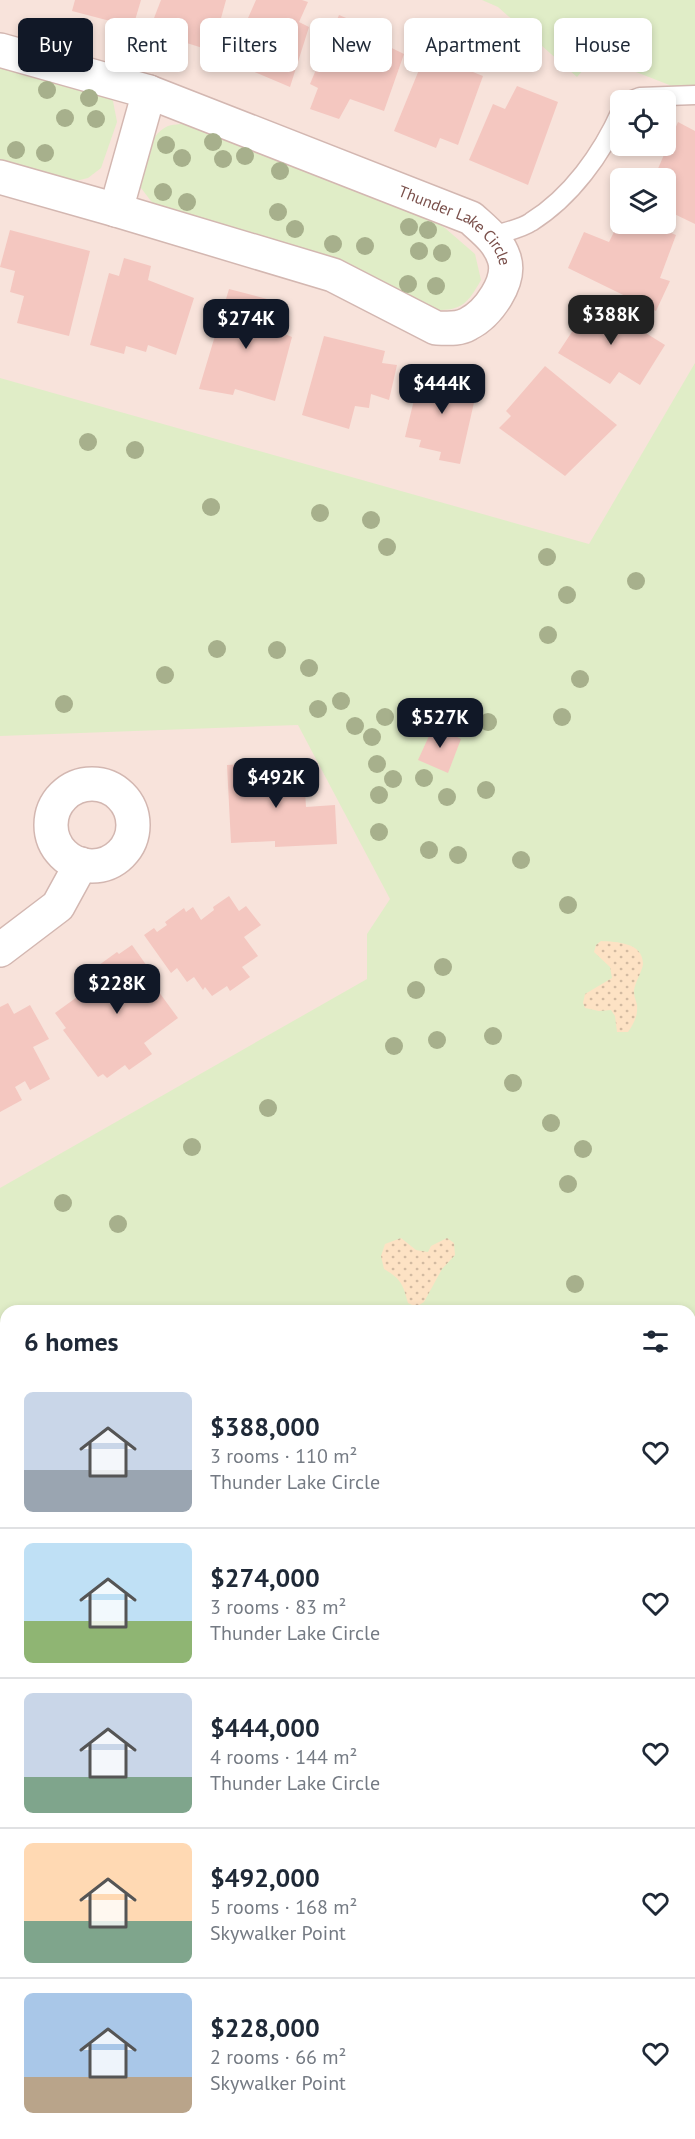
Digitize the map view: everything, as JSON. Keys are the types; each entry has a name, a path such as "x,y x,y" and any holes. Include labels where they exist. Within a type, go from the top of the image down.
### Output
{"street":[{"name":"Thunder Lake Circle","path":"0,50 149,92 471,218 492,237 505,260 500,291 491,305 467,325 452,329 436,327 333,275 0,177"},
{"path":"116,210 149,92"},
{"path":"0,950 58,906 81,864"}],"lane":[{"path":"676,95 695,95"},
{"path":"492,237 530,224 564,198 597,154 610,131"}],"shaded area":[{"path":"0,0 695,0 695,1305 0,1305"}],"green space":[{"path":"482,0 695,0 695,95 636,72 652,72 652,18 554,18 554,57 542,46 542,18 510,18 498,7"},
{"path":"0,61 18,66 18,72 39,72 95,88 113,101 117,122 101,168 88,178 67,183 0,164"},
{"path":"571,72 581,72 577,77"},
{"path":"192,122 415,209 445,228 475,254 481,280 471,296 461,306 448,310 429,310 157,209 141,188 150,144 161,130 168,126"},
{"path":"695,363 695,1305 0,1305 0,1188 367,979 367,934 390,899 298,725 0,736 0,378 589,544"}],"sand":[{"path":"601,941 634,947 642,957 643,964 634,991 637,1013 628,1032 617,1032 615,1016 611,1010 599,1011 585,1008 583,1003 585,994 612,978 610,967 594,952 596,945"},
{"path":"401,1238 416,1250 428,1252 431,1246 447,1238 454,1243 455,1255 442,1269 424,1302 412,1305 408,1303 398,1279 384,1269 381,1256 385,1244"}],"building":[{"path":"75,0 141,0 136,18 105,20 72,11"},
{"path":"161,0 226,0 221,18 200,18 200,47 188,43 188,18 154,18"},
{"path":"256,0 308,2 299,22 309,27 298,62 298,18 248,18"},
{"path":"392,48 404,54 384,111 350,99 339,119 310,109 318,88 310,84 315,72 392,72"},
{"path":"255,72 295,72 290,87"},
{"path":"418,72 473,72 483,76 458,145 440,138 436,148 394,131"},
{"path":"517,86 558,102 528,185 469,160 493,104 505,109"},
{"path":"678,122 695,131 695,224 676,215 676,168 658,168 663,156 676,156"},
{"path":"10,230 90,251 69,336 17,323 24,296 10,292 15,271 0,267"},
{"path":"584,232 609,242 613,234 676,235 660,278 670,281 656,311 568,268"},
{"path":"124,258 151,266 148,280 194,298 176,355 148,345 146,352 126,346 124,354 90,345 109,273 119,276"},
{"path":"229,289 267,299 261,324 292,337 275,401 235,389 233,395 199,389"},
{"path":"593,300 665,345 640,385 619,372 610,384 558,353"},
{"path":"324,336 385,351 382,363 397,365 389,400 371,394 369,408 355,406 349,429 302,415"},
{"path":"545,366 617,425 565,476 499,428 511,416 506,411"},
{"path":"421,371 478,385 460,464 439,460 441,452 419,447 421,440 405,437"},
{"path":"434,725 461,739 448,773 418,760"},
{"path":"280,762 281,777 304,775 306,807 335,805 337,844 275,847 275,841 231,843 227,765"},
{"path":"229,896 239,911 246,906 261,925 244,937 258,956 242,967 250,977 230,991 227,986 212,996 205,987 203,990 194,977 187,982 177,968 171,973 144,935 154,928 157,932 167,925 165,922 184,908 186,912 193,907 201,920 214,910 213,907"},
{"path":"132,945 154,976 150,980 178,1018 144,1043 152,1054 129,1070 125,1065 107,1078 103,1074 98,1077 63,1030 66,1028 55,1013 84,992 86,995 97,986 88,973 117,952 119,954"},
{"path":"8,1003 14,1014 30,1005 49,1039 33,1047 50,1079 30,1090 25,1081 15,1087 22,1100 0,1112 0,1007"}]}
